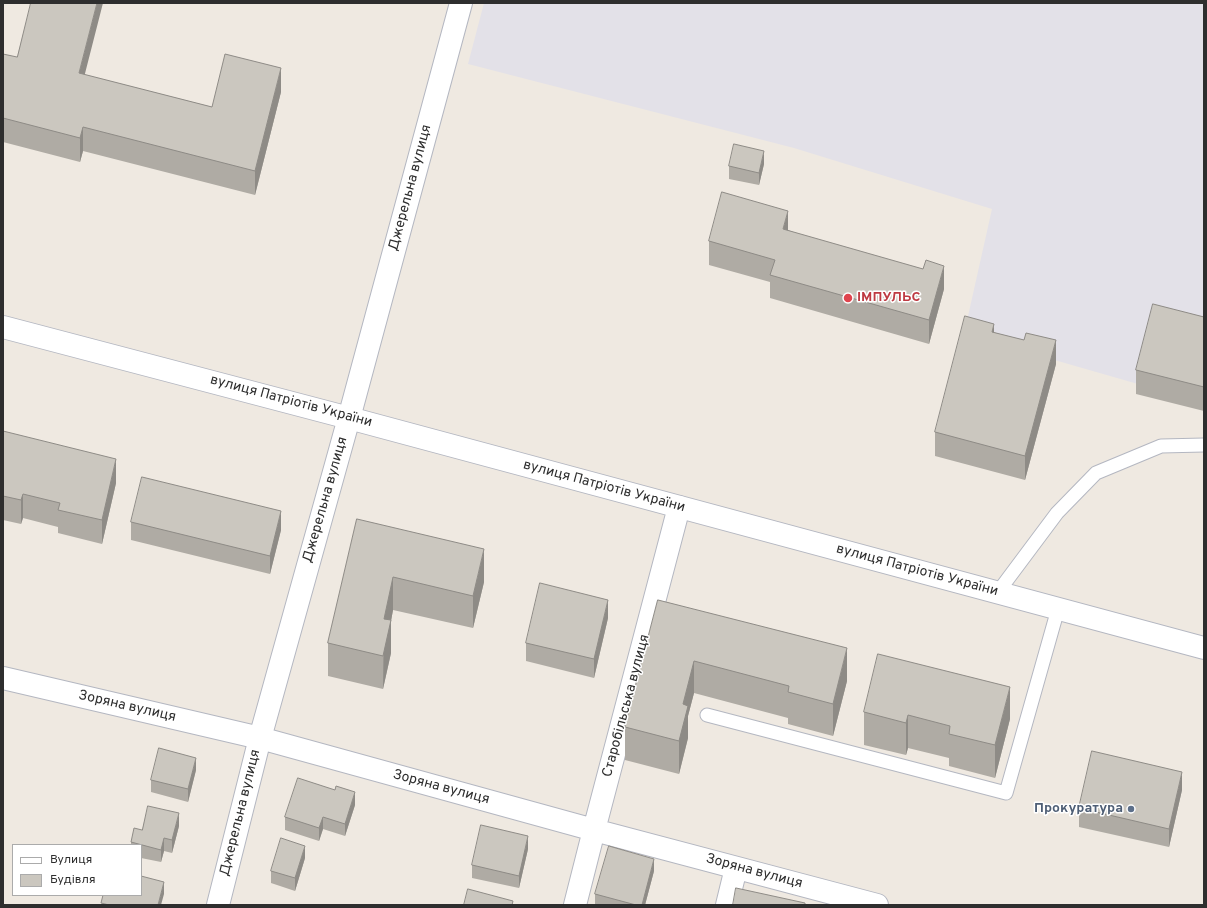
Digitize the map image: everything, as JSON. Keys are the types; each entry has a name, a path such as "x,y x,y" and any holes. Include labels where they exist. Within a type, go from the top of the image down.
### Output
{"street":[{"name":"Джерельна вулиця","path":"218,905 260,738 349,418 461,3"},
{"name":"вулиця Патріотів України","path":"3,327 349,418 1204,648"},
{"name":"Старобільська вулиця","path":"575,905 679,507"},
{"name":"Зоряна вулиця","path":"3,678 260,738 594,830 877,905"},
{"path":"727,905 736,868"}],"lane":[{"path":"998,592 1056,512 1096,472 1161,446 1204,445"},
{"path":"707,715 1006,794 1058,609"}],"shaded area":[{"path":"484,3 1204,3 1204,403 964,334 992,209 794,148 468,64"}],"building":[{"path":"31,3 97,3 79,73 212,107 225,54 281,68 255,171 83,127 80,138 3,118 3,54 17,57"},
{"path":"734,144 764,151 759,173 729,166"},
{"path":"722,192 788,211 783,229 923,269 926,260 944,266 929,320 770,275 775,260 709,241"},
{"path":"1153,304 1204,317 1204,387 1136,370"},
{"path":"965,316 994,324 992,332 1024,340 1026,333 1056,340 1025,456 935,432"},
{"path":"3,431 116,459 102,520 58,510 60,503 23,494 21,500 3,496"},
{"path":"142,477 281,511 270,556 131,522"},
{"path":"357,519 484,549 473,596 393,577 384,619 391,620 383,656 328,643"},
{"path":"540,583 608,600 594,659 526,643"},
{"path":"658,600 847,648 833,704 788,692 789,686 694,661 683,704 688,706 679,741 625,727"},
{"path":"878,654 1010,687 995,745 949,734 950,726 908,715 906,723 864,712"},
{"path":"159,748 196,758 188,789 151,780"},
{"name":"Прокуратура","path":"1092,751 1182,772 1169,829 1079,808"},
{"path":"298,778 335,790 336,786 355,792 345,824 323,817 319,828 285,817"},
{"path":"148,806 179,813 172,840 164,838 161,850 131,842 134,828 142,830"},
{"path":"481,825 528,836 519,876 472,865"},
{"path":"281,838 305,846 295,878 271,871"},
{"path":"609,846 654,859 642,905 636,905 595,894"},
{"path":"142,876 164,882 158,905 109,905 101,903 103,896 142,896"},
{"path":"736,888 805,903 805,905 733,905"},
{"path":"468,889 513,901 512,905 464,905"}],"place":[{"name":"ІМПУЛЬС","path":"848,298"},
{"name":"Прокуратура","path":"1131,809"}]}
